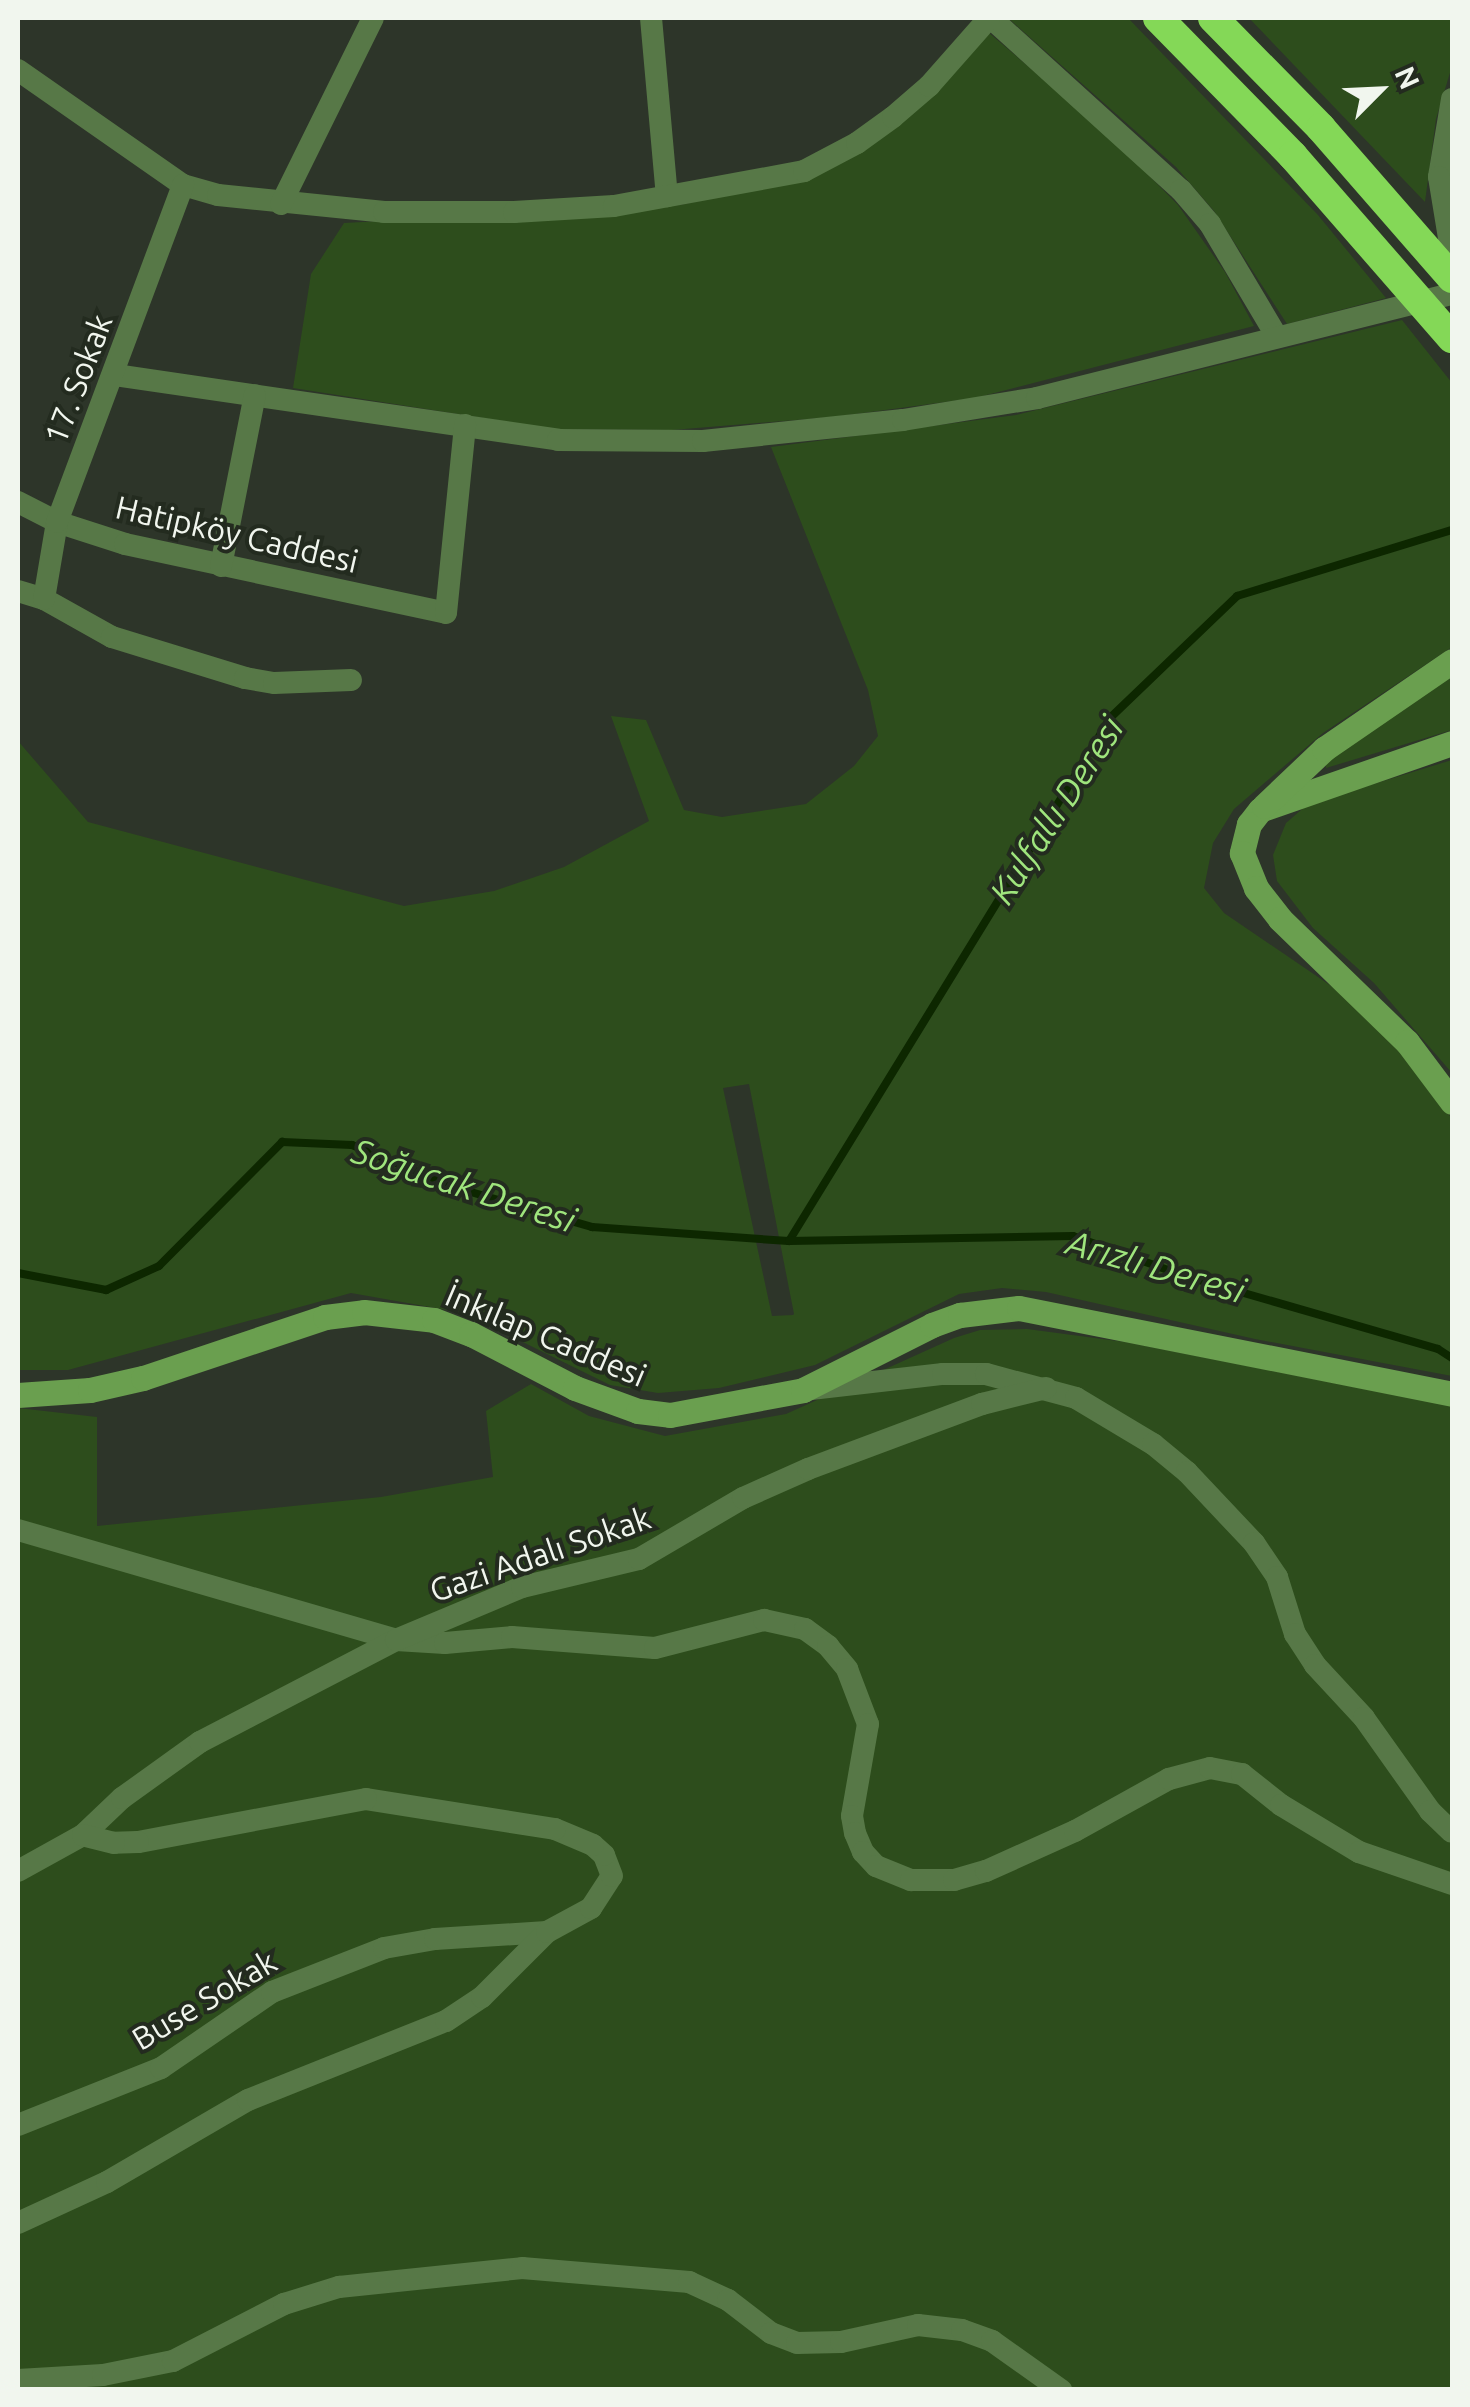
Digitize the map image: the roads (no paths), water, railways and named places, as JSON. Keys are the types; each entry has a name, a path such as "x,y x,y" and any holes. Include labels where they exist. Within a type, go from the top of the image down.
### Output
{"highway":[{"path":"1158,18 1293,156 1452,338"},
{"path":"1213,18 1322,128 1452,278"}],"street":[{"path":"281,204 373,18"},
{"path":"651,18 668,196"},
{"path":"18,70 183,185 236,199 281,204 384,212 514,212 668,196 804,171 857,143 929,86 990,18 1181,190 1218,236 1277,337"},
{"path":"1452,99 1439,177 1452,256"},
{"name":"17. Sokak","path":"44,599 57,522 183,185"},
{"path":"115,375 558,440 686,441 921,418 1037,398 1452,294"},
{"path":"220,566 255,395"},
{"name":"Hatipköy Caddesi","path":"18,502 57,522 220,566 446,613 465,425"},
{"path":"18,591 44,599 112,637 246,678 274,682 351,680"},
{"path":"1452,660 1324,749 1260,810 1249,824 1242,853 1256,888 1280,919 1407,1042 1452,1102"},
{"path":"1260,810 1452,744"},
{"name":"İnkılap Caddesi","path":"18,1395 90,1390 144,1378 325,1316 364,1312 434,1320 471,1334 575,1388 638,1412 670,1414 802,1390 932,1325 977,1312 1020,1308 1452,1394"},
{"path":"802,1390 970,1373 1076,1398 1153,1444 1226,1511 1269,1563 1295,1634 1315,1665 1364,1718 1430,1811 1452,1832"},
{"name":"Gazi Adalı Sokak","path":"18,1871 83,1834 133,1789 200,1742 396,1640 522,1587 639,1559 744,1498 808,1469 982,1404 1046,1388"},
{"path":"18,1530 396,1640 444,1643 512,1638 642,1648 678,1644 764,1620 805,1629 828,1646 847,1669 862,1700 868,1724 852,1816 859,1843 876,1866 911,1880 954,1880 986,1871 1075,1831 1170,1779 1210,1768 1242,1774 1280,1805 1359,1852 1452,1884"},
{"path":"18,2222 107,2182 248,2100 446,2021 482,1996 547,1932 591,1908 612,1876 604,1855 594,1845 555,1829 366,1799 138,1842 114,1843 83,1834"},
{"name":"Buse Sokak","path":"18,2125 160,2068 272,1992 384,1948 434,1939 547,1932"},
{"path":"18,2380 103,2375 173,2362 284,2304 339,2286 522,2268 688,2282 728,2300 771,2332 797,2343 841,2342 918,2325 962,2330 992,2341 1061,2390"}],"waterway":[{"name":"Kulfallı Deresi","path":"789,1241 1111,717 1237,596 1452,530"},
{"name":"Soğucak Deresi","path":"18,1273 106,1290 159,1266 282,1142 352,1145 457,1188 592,1227 789,1241 1073,1236 1185,1276 1438,1349 1452,1358"}],"water label":[{"name":"Arızlı Deresi","path":"1156,1266"}]}
